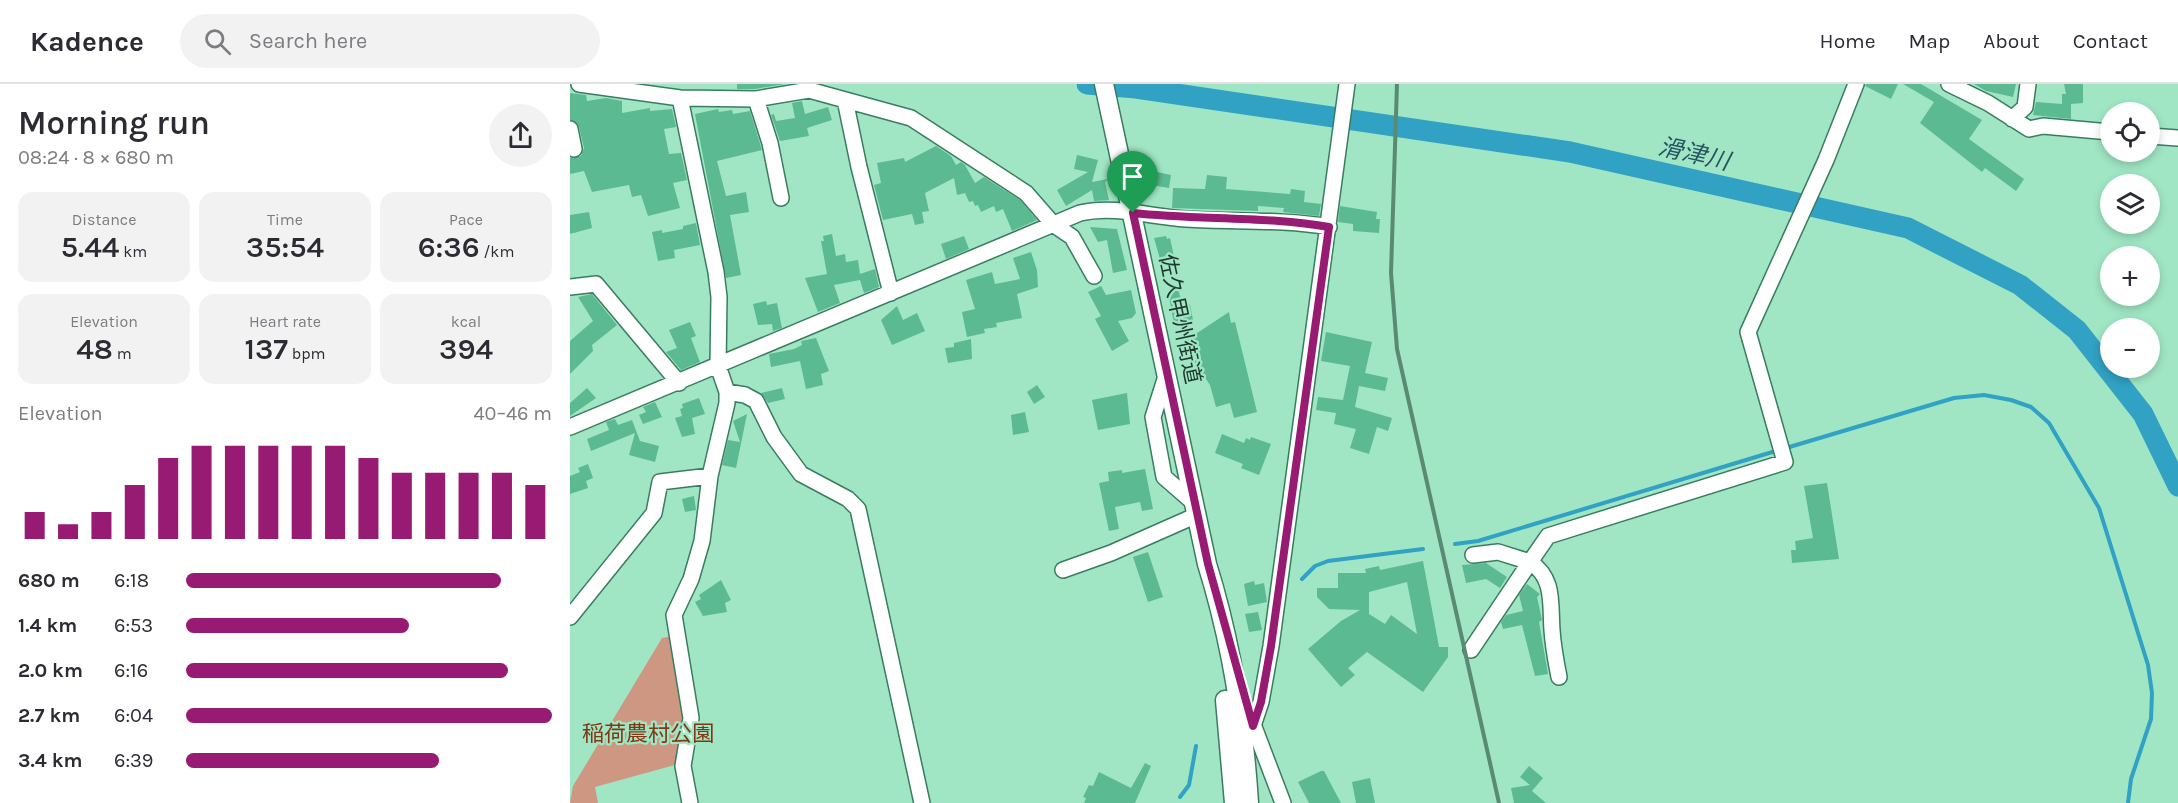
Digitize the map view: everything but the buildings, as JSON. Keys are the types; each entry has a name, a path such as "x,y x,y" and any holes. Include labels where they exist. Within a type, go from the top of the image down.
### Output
{"main road":[{"name":"佐久甲州街道","path":"1104,84 1208,564 1223,615 1244,744 1249,803"},
{"name":"佐久甲州街道","path":"1208,564 1234,803"}],"street":[{"path":"579,84 680,98 756,99 808,90 911,118 1014,183 1053,224 1071,237 1094,276"},
{"path":"1253,726 1261,702 1271,646 1347,84"},
{"path":"1471,650 1548,536 1782,453 1748,333 1826,160 1856,84"},
{"path":"1949,84 1988,103 2029,129 2043,126 2100,131"},
{"path":"2012,119 2025,107 2028,84"},
{"path":"680,98 717,280 718,366 727,392 710,476 702,541 691,579 674,615 691,718 683,766 690,803"},
{"path":"756,99 770,143 781,198"},
{"path":"845,100 859,167 891,293"},
{"path":"570,129 574,149"},
{"path":"2160,137 2178,138"},
{"path":"570,427 1053,224 1092,210 1113,210 1186,219 1307,223 1329,227"},
{"path":"570,287 596,284 679,383"},
{"path":"727,392 745,395 756,401 774,437 801,474 848,499 858,509 922,803"},
{"path":"570,617 654,513 660,482 710,476"},
{"path":"1063,570 1111,553 1196,509"},
{"path":"1473,555 1498,552 1530,562 1543,575 1552,597 1552,631 1559,677"},
{"path":"1223,615 1253,726 1282,803"},
{"path":"1225,705 1257,770 1282,803"}],"green space":[{"name":"稲荷農村公園","path":"672,636 687,718 682,763 595,787 598,803 570,803 573,786 662,638"}],"waterway":[{"name":"滑津川","path":"1087,84 1136,88 1570,152 1908,228 2020,285 2077,330 2143,414 2178,486"},
{"path":"1786,448 1954,398 1984,395 2011,400 2031,407 2049,423 2099,508 2148,665 2152,693 2151,719 2131,779 2128,803"},
{"path":"1455,544 1478,541 1779,450"},
{"path":"1302,579 1315,566 1328,561 1423,549"},
{"path":"1180,797 1189,785 1196,746"}],"railway":[{"path":"1397,84 1391,273 1397,349 1499,803"}],"route":[{"path":"1133,213 1186,219 1307,223 1329,227 1271,646 1261,702 1253,726 1208,564 1133,213"}]}
